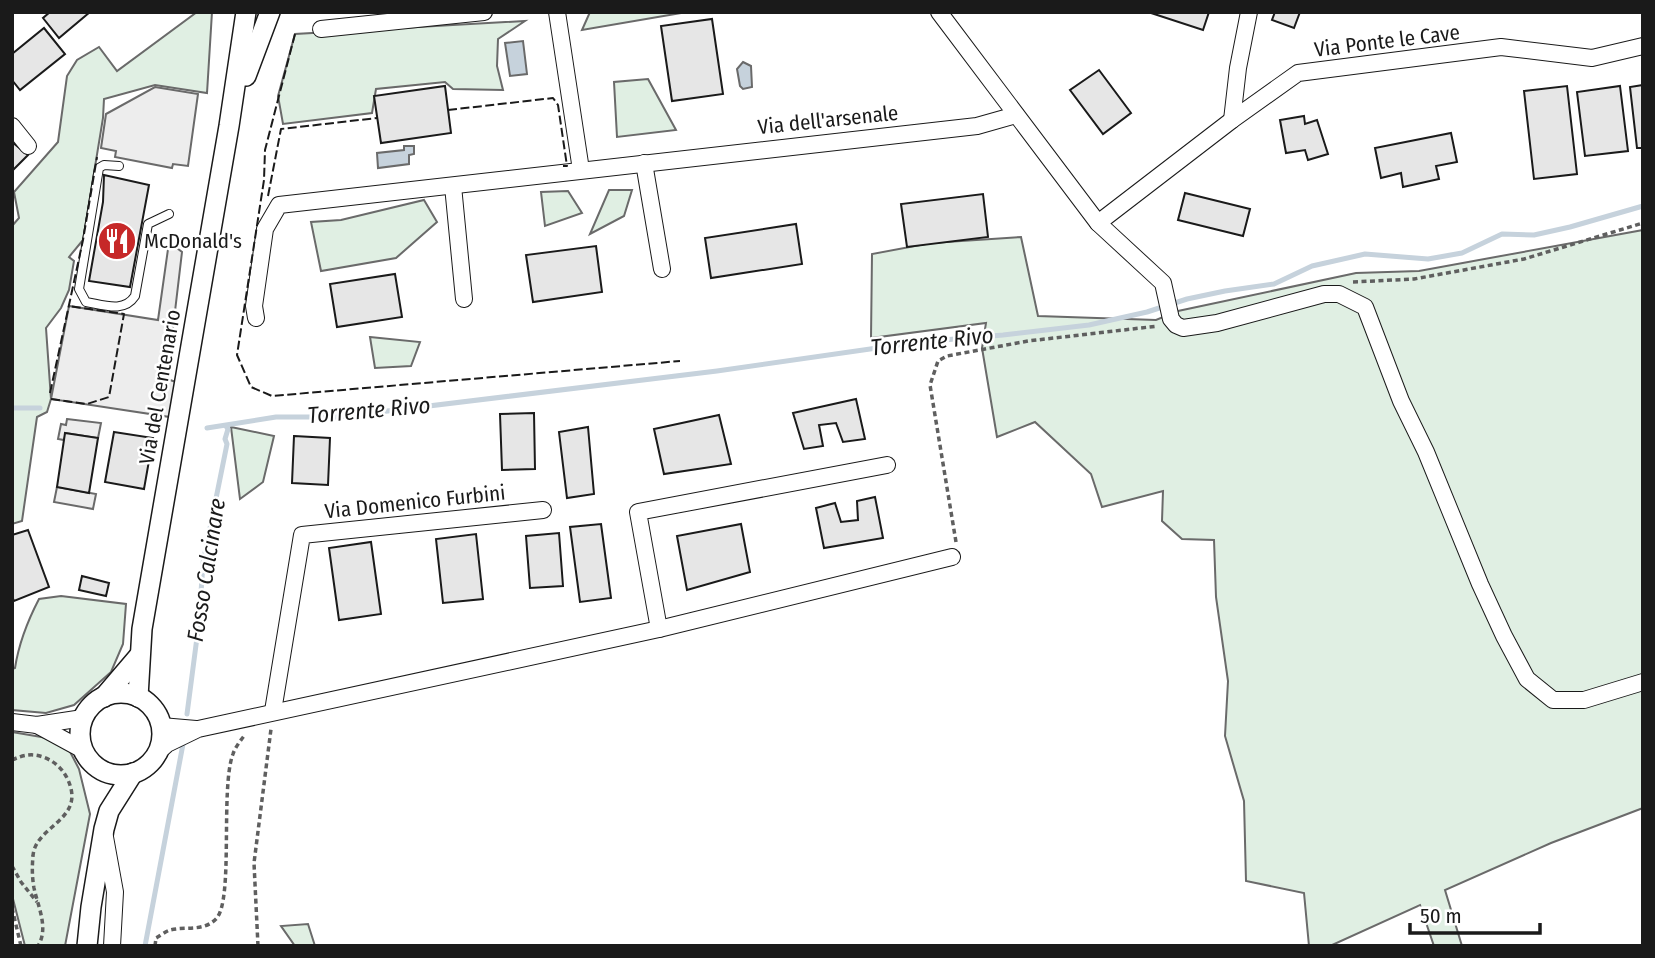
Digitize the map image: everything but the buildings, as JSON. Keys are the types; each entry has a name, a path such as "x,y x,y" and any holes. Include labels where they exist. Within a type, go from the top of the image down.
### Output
{"street":[{"path":"229,126 246,12"},
{"path":"229,126 270,12"},
{"path":"321,29 484,12"},
{"path":"557,12 581,170"},
{"path":"939,12 1098,223 1164,288 1173,321 1183,328 1217,323 1324,294 1339,294 1365,307 1401,401 1426,452 1480,584 1527,679 1552,700 1584,700 1643,682"},
{"path":"1232,120 1238,68 1249,12"},
{"name":"Via Ponte le Cave","path":"1098,223 1298,73 1401,62 1501,47 1592,58 1643,46"},
{"name":"Via dell'arsenale","path":"256,318 256,293 265,229 279,205 977,125 1016,115"},
{"path":"12,126 28,146"},
{"name":"Via del Centenario","path":"138,697 139,656 229,126"},
{"path":"645,163 662,269"},
{"path":"453,186 464,299"},
{"path":"659,629 638,512 887,465"},
{"name":"Via Domenico Furbini","path":"272,717 302,535 543,510"},
{"path":"161,726 198,729 272,717 659,629 952,557"},
{"path":"83,750 80,729 88,709 104,696 139,656"},
{"path":"104,696 127,693 138,697 153,709 162,735 157,753"},
{"path":"37,726 83,718"},
{"path":"12,722 37,726 83,750 98,768 115,775 143,769 167,744 198,729"},
{"path":"98,768 115,892 112,946"},
{"path":"87,946 106,820 134,773"}],"lane":[{"path":"119,166 104,164 99,168 79,289 86,302 122,307 130,304 135,296 148,224 169,215"},
{"path":"76,946 91,907"}],"path":[{"path":"1351,282 1414,279 1524,259 1643,223"},
{"path":"952,557 957,544 930,385 938,361 947,356 1028,341 1173,321"},
{"path":"263,726 272,717"},
{"path":"258,946 254,863 272,717"},
{"path":"155,946 156,938 170,930 190,930 217,918 224,898 227,785 233,755 243,736 254,730"},
{"path":"12,760 22,755 47,758 61,768 70,785 67,812 38,842 33,851 33,873 43,931 38,946"},
{"path":"12,866 38,903"},
{"path":"12,908 21,946"}],"green space":[{"path":"197,12 212,12 207,93 155,85 104,99 83,240 69,257 74,261 69,290 61,308 46,328 51,399 47,412 37,417 22,521 12,524 12,226 19,218 14,192 58,142 67,76 77,60 99,47 117,71"},
{"path":"590,12 687,12 582,30"},
{"path":"525,21 498,39 497,66 503,90 453,89 445,82 376,89 372,113 283,124 278,96 295,34"},
{"path":"648,79 676,130 617,137 614,82"},
{"path":"609,190 632,190 624,216 590,234"},
{"path":"568,191 582,213 545,226 541,192"},
{"path":"424,200 437,222 396,258 321,271 311,222 341,220"},
{"path":"1643,230 1643,808 1551,843 1445,890 1462,946 1434,946 1420,905 1330,946 1309,946 1304,893 1246,881 1244,801 1225,736 1228,681 1216,597 1214,540 1182,539 1162,521 1163,491 1102,507 1091,474 1035,422 997,437 982,348 986,323 871,338 872,254 931,243 1021,237 1038,316 1156,320 1178,311 1356,273 1419,271"},
{"path":"370,337 420,342 411,366 375,368"},
{"path":"231,427 274,436 263,482 240,499"},
{"path":"61,596 126,604 123,644 111,672 74,705 46,713 12,710 12,669 15,668 27,624 39,599"},
{"path":"12,732 53,739 67,746 79,769 90,814 65,946 25,946 12,895"},
{"path":"308,924 315,946 295,946 281,926"}],"shaded area":[{"path":"523,41 527,74 510,76 505,43"},
{"path":"743,62 751,66 752,87 743,89 737,69"},
{"path":"155,87 198,94 188,166 173,164 172,168 115,157 116,151 101,148 106,114"},
{"path":"404,146 414,146 414,154 409,155 409,164 378,168 377,153 404,150"},
{"path":"169,242 182,252 167,379 176,382 170,417 51,399 69,306 158,320"},
{"path":"67,419 101,423 98,438 66,433 64,440 58,439 61,424 66,425"},
{"path":"57,487 96,494 93,509 54,502"}],"waterway":[{"name":"Torrente Rivo","path":"207,428 276,417 338,417 717,371 919,342 1089,325 1147,312 1187,299 1274,284 1312,266 1365,254 1428,259 1462,253 1502,234 1534,235 1643,206"},
{"name":"Torrente Rivo","path":"12,408 40,408"},
{"name":"Fosso Calcinare","path":"187,714 199,622 203,563 227,444 226,426"},
{"name":"Fosso Calcinare","path":"145,946 183,744"}],"fence":[{"path":"295,34 265,150 264,180 237,355 251,387 272,396 680,361"},
{"path":"448,110 553,98 558,105 567,166 563,166"},
{"path":"268,196 281,129 377,118"},
{"path":"50,393 83,240 97,157"},
{"path":"51,399 87,404 109,397 124,314 69,306"}],"place":[{"name":"McDonald's","path":"117,241"}]}
